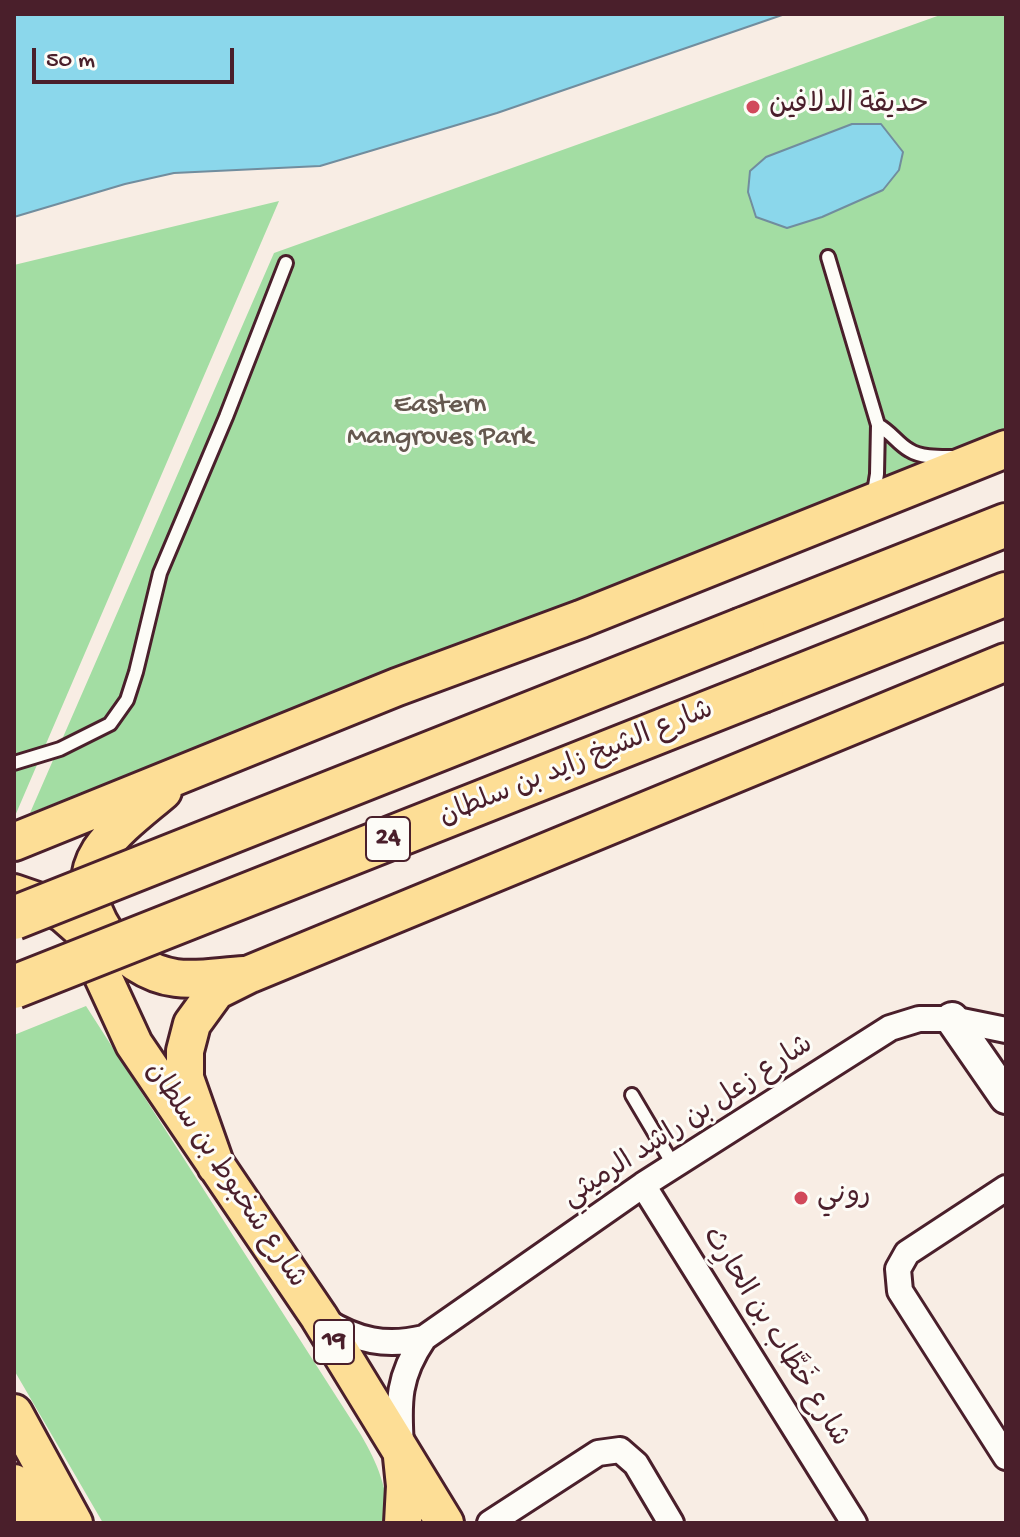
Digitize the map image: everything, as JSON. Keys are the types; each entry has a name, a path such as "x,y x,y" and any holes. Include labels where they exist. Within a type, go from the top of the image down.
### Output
{"highway":[{"name":"24","path":"14,918 1006,525"},
{"name":"شارع الشيخ زايد بن سلطان","path":"14,987 1006,594"}],"main road":[{"path":"14,842 397,687 581,619 996,454"},
{"path":"216,1166 185,1078 187,1043 192,1024 216,991 250,974 1006,662"},
{"path":"186,772 131,819 101,850 92,869 89,890 92,911 102,930 116,945 134,961 154,972 176,979 250,974"},
{"name":"شارع شخبوط بن سلطان","path":"14,893 46,904 81,929 134,1044 319,1317 445,1523"},
{"path":"14,1413 74,1523"},
{"path":"401,1452 405,1486 403,1523"},
{"path":"14,1483 38,1523"}],"street":[{"name":"شارع زعل بن راشد الرميثي","path":"401,1452 400,1388 411,1357 424,1338 643,1185 890,1028 919,1019 952,1019 1006,1030"},
{"path":"952,1019 1004,1085"},
{"name":"شارع خَطَّاب بن الحارِث","path":"643,1185 854,1523"},
{"path":"1006,1188 907,1253 898,1269 900,1291 1006,1457"},
{"name":"شارع زعل بن راشد الرميثي","path":"319,1317 344,1333 381,1342 402,1343 424,1338"},
{"path":"490,1523 598,1453 620,1450 636,1464 671,1523"}],"lane":[{"path":"828,257 878,425 877,474 872,501"},
{"path":"14,763 60,749 110,724 127,700 160,573 226,417 286,263"},
{"path":"878,425 891,432 910,451 934,456 996,454"},
{"path":"632,1095 674,1166"}],"green space":[{"name":"Eastern Mangroves Park","path":"943,14 1006,14 1006,433 30,813 274,253"},
{"path":"279,201 15,816 14,816 14,265"},
{"path":"86,1006 361,1435 381,1477 388,1523 103,1523 14,1370 14,1035"}],"water":[{"path":"14,14 785,14 497,113 320,166 174,173 14,217"},
{"path":"852,124 881,124 903,152 899,170 883,190 822,217 787,228 756,217 748,192 750,171 766,157"}],"place":[{"name":"حديقة الدلافين","path":"753,107"},
{"name":"روني","path":"801,1198"}]}
